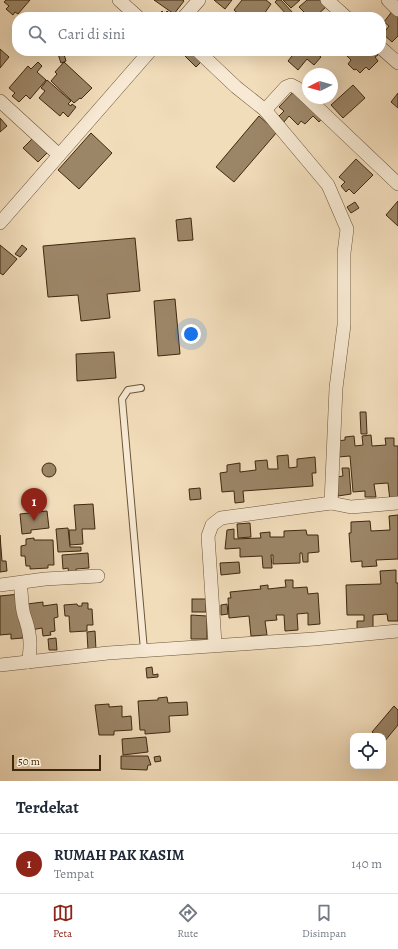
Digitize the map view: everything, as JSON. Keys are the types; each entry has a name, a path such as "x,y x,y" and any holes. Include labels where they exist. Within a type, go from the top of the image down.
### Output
{"street":[{"path":"119,0 132,12"},
{"path":"188,12 199,0"},
{"path":"327,0 340,12"},
{"path":"388,0 398,10"},
{"path":"386,52 398,63"},
{"path":"0,223 146,56"},
{"path":"203,56 236,87 265,110 328,185 347,229 344,253 344,325 336,388 331,503"},
{"path":"265,110 286,87 291,85 297,88 398,184"},
{"path":"0,101 59,155"},
{"path":"215,644 208,536 212,525 221,518 331,503 351,507 398,503"},
{"path":"0,584 46,579 98,576"},
{"path":"20,583 24,616 30,634 31,648 28,662"},
{"path":"0,665 144,650 215,644 314,639 398,631"}],"lane":[{"path":"140,388 128,390 122,399 144,650"}],"building":[{"path":"6,0 30,0 20,12 12,12 12,14 6,9 9,6 4,2"},
{"path":"154,0 184,1 176,12 171,12"},
{"path":"214,0 232,0 225,9"},
{"path":"242,0 266,0 271,4 265,12 236,12 234,10"},
{"path":"277,0 281,0 292,12 284,12 275,2"},
{"path":"283,0 300,0 291,8"},
{"path":"307,0 321,0 327,6 320,12 304,12 299,7"},
{"path":"393,10 398,14 398,36 392,42 386,37 386,30 389,26 386,24 386,19"},
{"path":"0,49 9,57 0,68"},
{"path":"59,56 64,56 66,61 61,63"},
{"path":"185,56 198,56 202,61 196,67"},
{"path":"292,56 321,57 314,65 307,59 298,70 288,61"},
{"path":"347,56 376,56 375,57 378,61 369,70 366,67 360,73 348,64 351,60"},
{"path":"38,62 42,66 37,72 46,80 30,99 26,95 19,102 12,96 15,93 9,88 28,66 31,69"},
{"path":"64,62 92,88 81,99 80,98 74,103 51,81 57,74 55,72"},
{"path":"47,80 71,101 68,104 71,106 72,104 76,107 68,117 63,112 60,116 39,98 45,91 41,88"},
{"path":"353,85 365,98 343,118 331,105 338,104 338,99"},
{"path":"295,90 302,96 302,104 311,104 324,116 319,122 313,116 305,124 301,121 298,125 289,116 284,122 279,116 284,111 279,107"},
{"path":"398,93 398,108 391,102"},
{"path":"259,116 277,132 234,182 216,167"},
{"path":"0,118 7,126 0,132"},
{"path":"91,133 112,153 79,189 58,170"},
{"path":"34,137 49,151 38,162 23,148"},
{"path":"356,159 373,175 354,194 349,189 346,192 341,186 345,182 339,177"},
{"path":"398,201 398,226 386,215"},
{"path":"355,202 359,208 351,213 347,207"},
{"path":"191,218 193,240 178,241 176,220"},
{"path":"135,238 140,291 107,294 110,318 81,321 78,295 48,297 43,246"},
{"path":"0,245 17,259 3,275 0,273"},
{"path":"22,245 27,249 20,257 15,254"},
{"path":"175,299 180,354 158,356 154,301"},
{"path":"114,352 116,378 77,381 76,354"},
{"path":"360,412 366,412 367,434 361,434"},
{"path":"371,435 372,446 386,445 385,438 394,438 394,446 398,446 398,500 390,501 388,483 374,484 376,497 365,497 365,491 353,492 350,456 338,457 337,441 345,440 345,437 354,436 355,446 363,445 362,436"},
{"path":"288,455 289,468 297,467 297,459 315,457 316,473 312,473 313,486 243,491 244,502 235,503 234,491 222,492 220,473 227,472 227,465 240,463 240,472 256,470 255,461 267,460 268,469 278,469 277,456"},
{"path":"49,463 54,465 56,470 54,475 49,477 44,475 42,470 44,465"},
{"path":"342,468 349,468 351,494 338,496 336,477 343,476"},
{"path":"200,488 201,499 190,500 189,489"},
{"path":"93,504 95,529 82,529 83,544 70,545 69,530 76,530 74,505"},
{"path":"47,511 49,528 31,530 31,533 22,534 20,514"},
{"path":"398,515 398,559 376,560 377,566 362,567 362,561 351,562 349,533 351,533 351,522 370,521 371,531 390,530 389,516"},
{"path":"250,523 251,537 238,538 237,524"},
{"path":"68,528 70,547 81,547 81,551 58,552 56,529"},
{"path":"234,529 234,539 261,538 260,533 270,532 270,537 284,537 284,531 306,530 307,535 318,535 319,552 308,553 308,562 303,562 302,553 300,553 300,563 273,564 273,555 271,555 272,568 263,568 262,556 240,557 240,548 225,549 227,530"},
{"path":"0,535 2,561 6,561 7,571 0,572"},
{"path":"34,538 34,540 53,540 54,565 48,565 48,568 30,569 30,566 26,566 25,556 21,556 21,546 26,545 26,539"},
{"path":"88,553 89,568 76,569 76,574 69,574 68,568 63,569 62,555"},
{"path":"239,562 240,573 221,575 220,563"},
{"path":"396,570 396,583 398,583 398,621 388,621 387,614 373,615 373,629 357,629 357,621 364,621 364,615 347,615 346,585 381,584 380,571"},
{"path":"285,580 293,580 293,588 307,587 308,594 318,593 320,624 308,625 308,613 297,614 298,630 285,631 284,615 276,615 277,620 265,621 267,635 251,636 249,616 229,618 228,598 231,598 230,592 261,589 260,586 268,585 268,589 286,587"},
{"path":"20,594 23,638 11,639 11,634 0,635 0,596"},
{"path":"192,599 206,599 206,612 192,612"},
{"path":"43,602 43,606 57,604 58,617 54,618 55,631 50,632 51,635 43,636 42,628 31,630 27,604"},
{"path":"82,603 88,603 88,609 92,609 93,625 87,625 87,631 70,632 69,616 65,616 64,605 77,604 78,606 82,606"},
{"path":"227,604 228,614 221,615 221,605"},
{"path":"191,615 207,616 207,639 191,639"},
{"path":"95,631 96,650 88,650 87,632"},
{"path":"56,638 57,650 49,650 48,639"},
{"path":"152,667 153,675 158,674 158,677 147,678 146,668"},
{"path":"167,697 168,703 187,702 188,715 169,716 170,732 145,734 145,730 140,730 138,701 158,700 158,698"},
{"path":"109,704 109,707 122,706 122,717 131,716 132,730 114,731 114,735 99,735 95,705"},
{"path":"394,706 398,710 398,725 386,740 386,733 372,732"},
{"path":"146,737 148,752 123,755 122,739"},
{"path":"121,756 148,756 151,765 148,765 147,770 121,769"},
{"path":"160,756 161,761 155,762 154,757"}],"place":[{"name":"RUMAH PAK KASIM","path":"34,521"}]}
